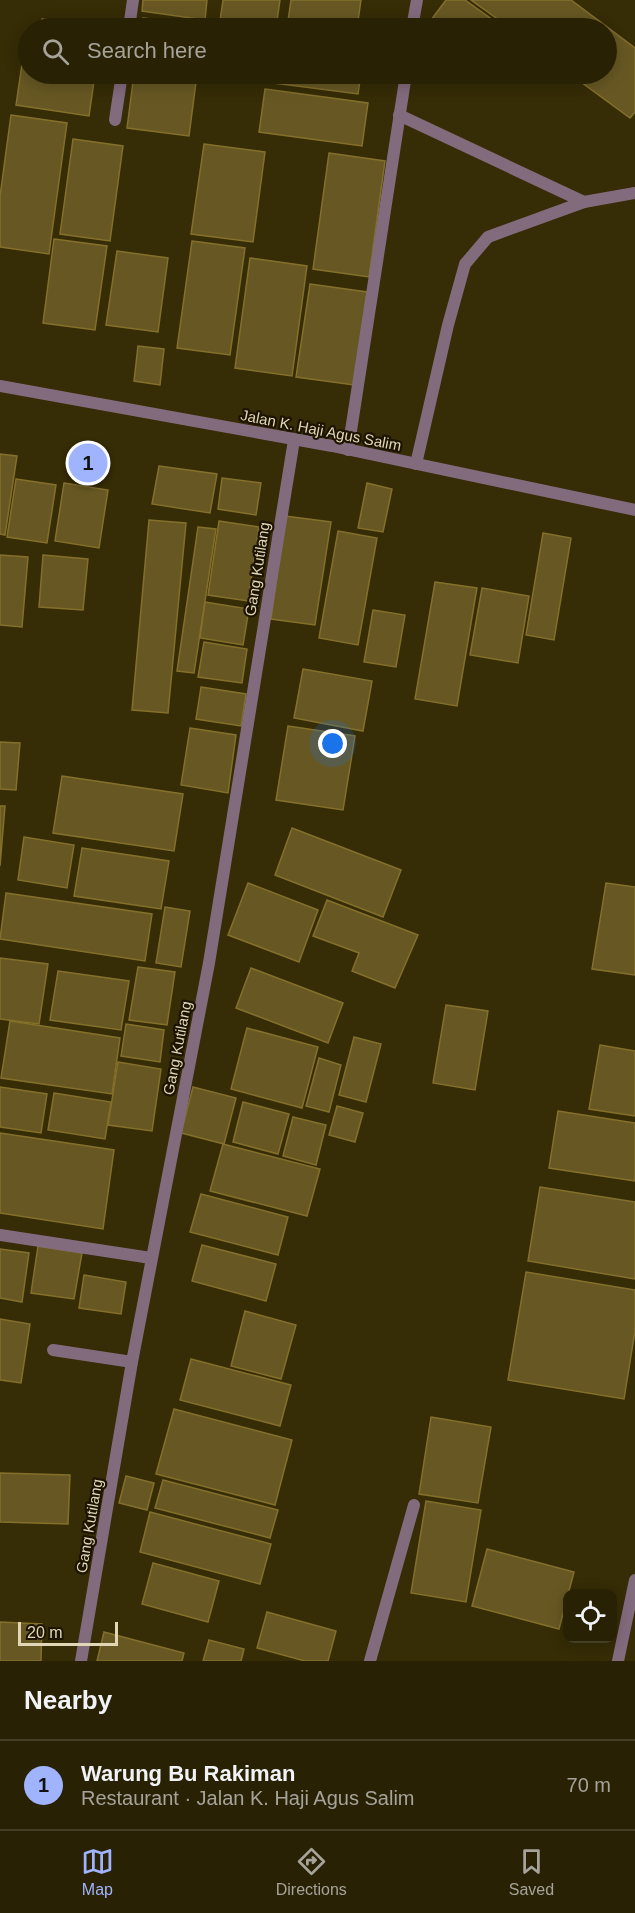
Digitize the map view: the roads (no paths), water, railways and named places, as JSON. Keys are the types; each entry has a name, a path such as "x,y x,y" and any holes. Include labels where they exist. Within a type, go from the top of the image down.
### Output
{"street":[{"path":"130,18 133,0"},
{"path":"414,18 417,0"},
{"path":"115,120 120,84"},
{"path":"348,450 404,84"},
{"path":"399,115 584,202"},
{"path":"416,464 448,325 465,264 488,237 584,202 635,193"},
{"name":"Jalan K. Haji Agus Salim","path":"0,386 348,450 635,510"},
{"name":"Gang Kutilang","path":"81,1661 151,1258 209,963 294,440"},
{"path":"0,1235 151,1258"},
{"path":"53,1350 132,1362"},
{"path":"370,1661 414,1505"},
{"path":"618,1661 635,1580"}],"place":[{"name":"Warung Bu Rakiman","path":"88,463"}]}
